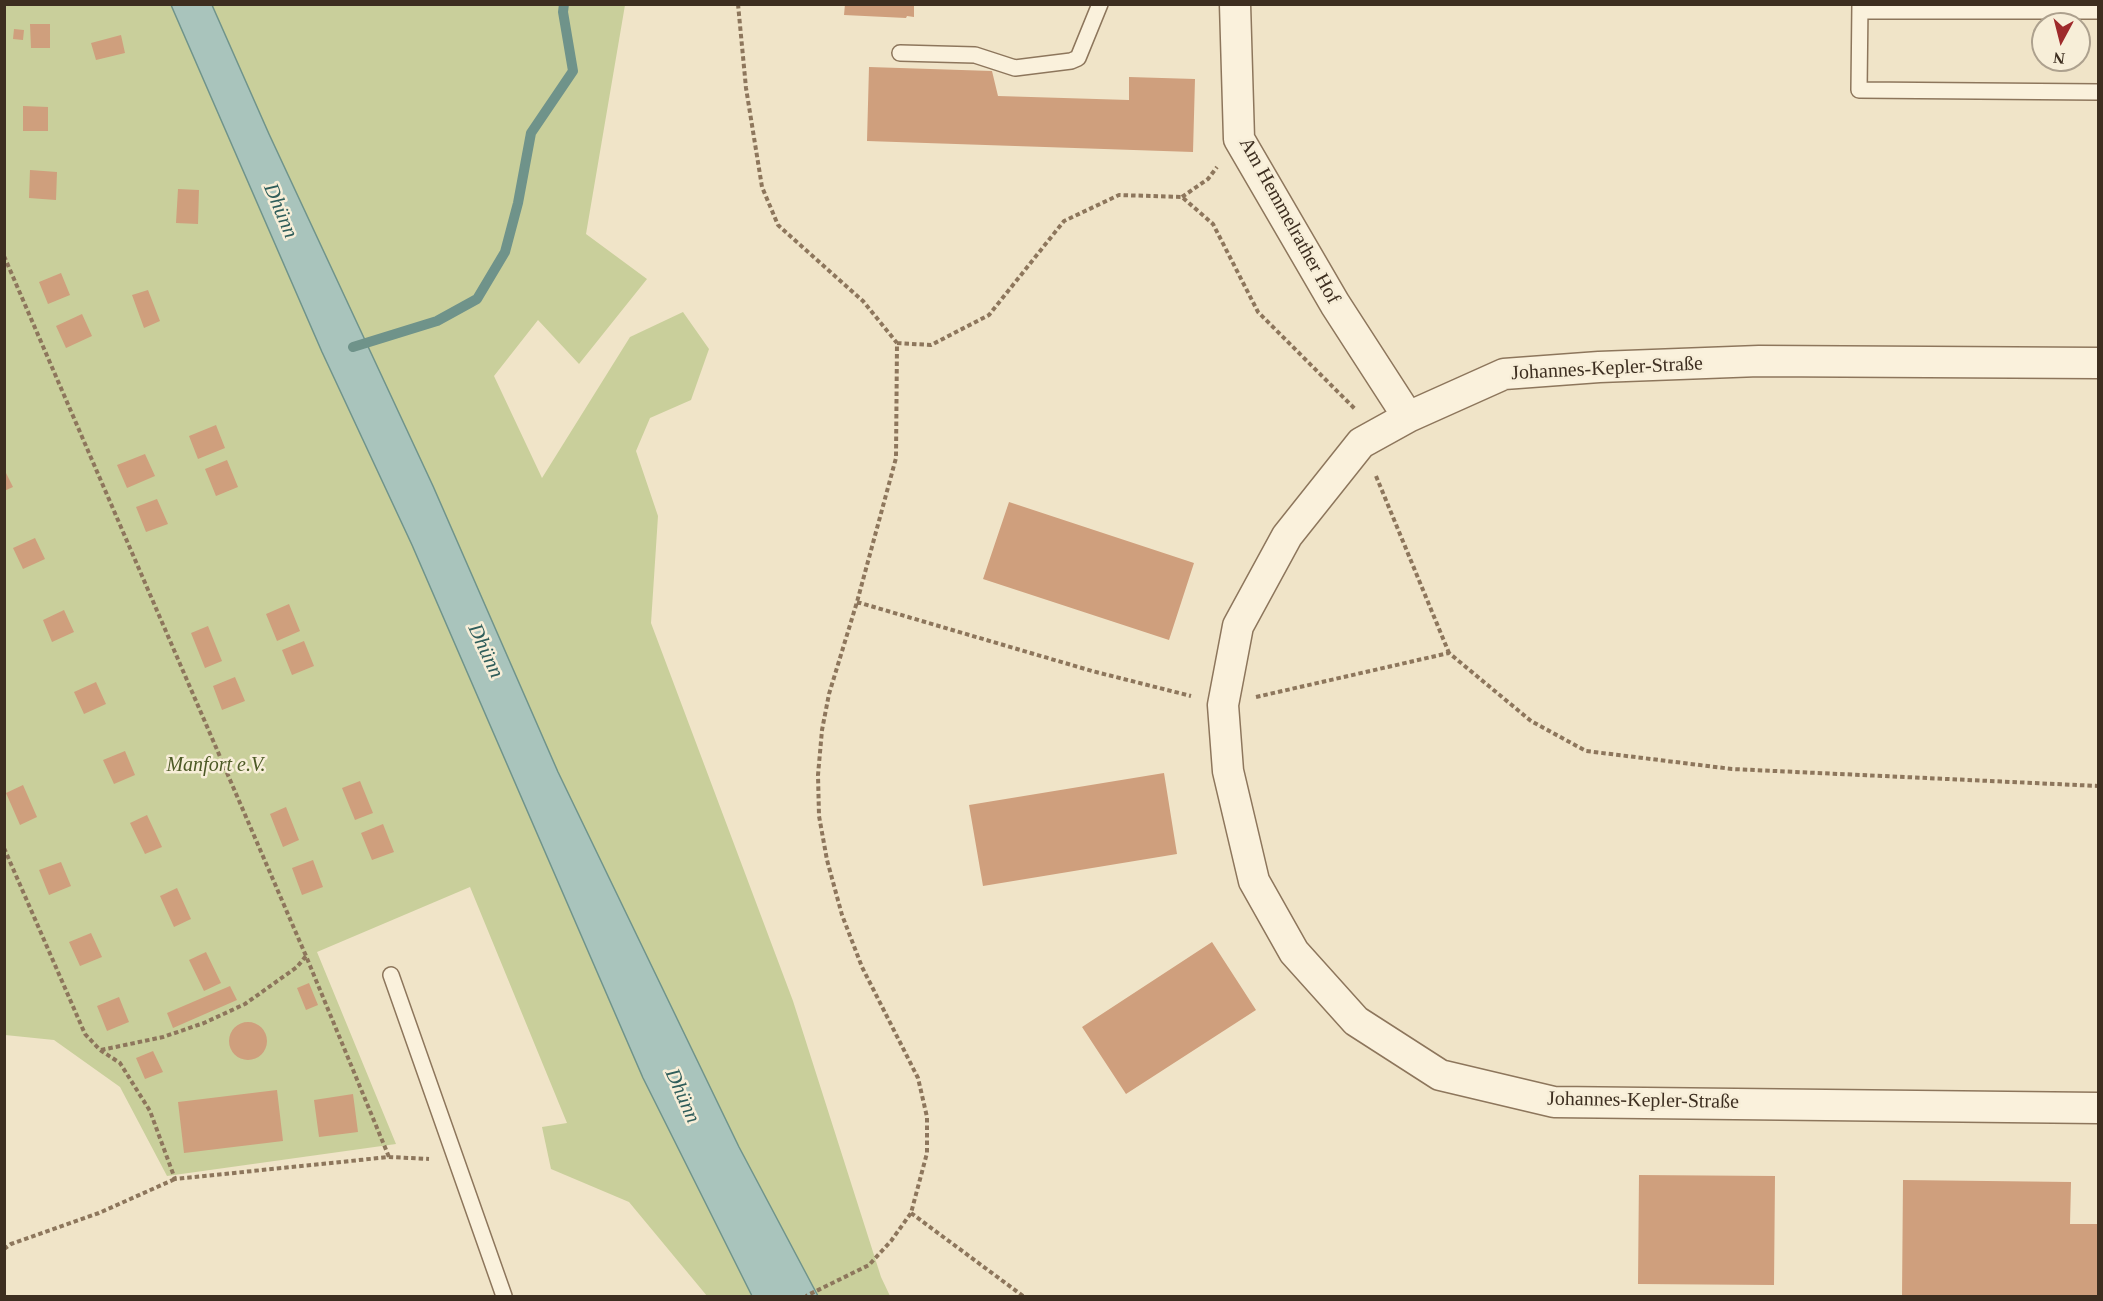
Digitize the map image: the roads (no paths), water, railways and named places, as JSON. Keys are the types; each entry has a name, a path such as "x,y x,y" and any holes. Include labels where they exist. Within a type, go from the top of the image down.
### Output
{"street":[{"name":"Am Hemmelrather Hof","path":"1235,4 1239,139 1335,304 1408,417"},
{"name":"Johannes-Kepler-Straße","path":"2098,363 1759,361 1599,367 1504,374 1369,437 1287,536 1238,626 1223,705 1228,771 1254,881 1294,952 1356,1021 1440,1075 1554,1102 2098,1108"}],"lane":[{"path":"900,53 975,55 1015,68 1071,61 1078,58 1100,4"},
{"path":"2098,12 1860,8 1859,90 2098,92"},
{"path":"391,975 504,1296"}],"water":[{"name":"Dhünn","path":"171,5 212,5 269,134 433,486 558,772 739,1147 818,1296 752,1296 643,1078 412,545 322,352"}],"waterway":[{"path":"353,347 437,321 477,299 505,252 518,203 531,133 573,71 563,12 564,4"}],"park label":[{"name":"Manfort e.V.","path":"216,766"}]}
